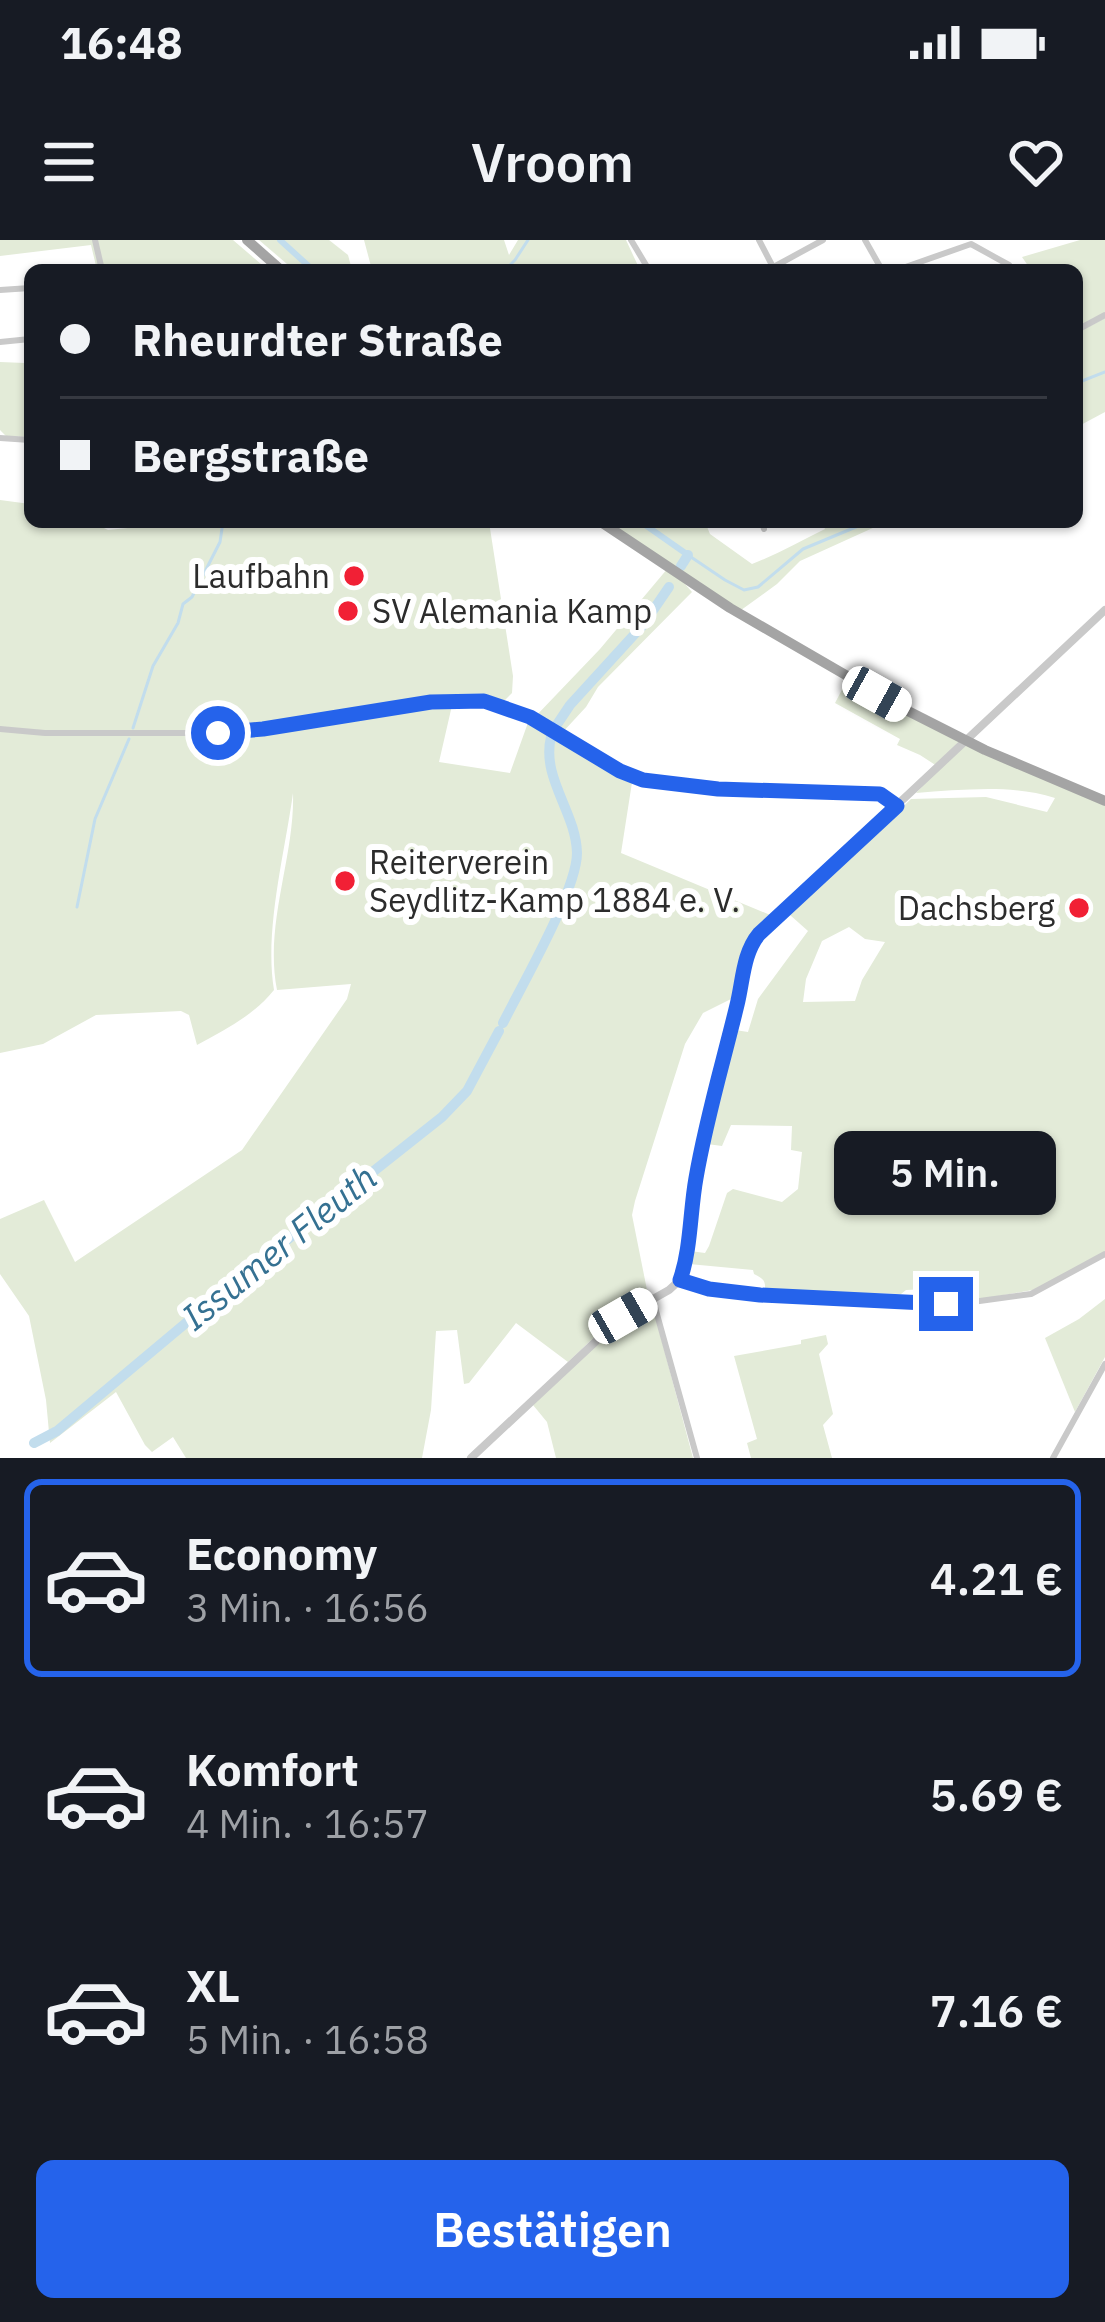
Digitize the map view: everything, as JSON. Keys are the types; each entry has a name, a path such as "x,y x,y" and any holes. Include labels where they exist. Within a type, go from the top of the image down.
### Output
{"main road":[{"path":"247,240 274,264"},
{"path":"610,528 730,608 877,694 966,740 1105,801"}],"street":[{"path":"778,264 823,240"},
{"path":"914,264 971,244 1007,264"},
{"path":"471,1458 623,1316 680,1280 710,1102 748,950 759,934 1105,610"},
{"path":"0,729 218,733 431,702 484,701 530,717 643,780 718,789 880,794 897,806"},
{"path":"680,1280 760,1295 951,1304 1031,1294 1105,1254"},
{"path":"652,1299 698,1458"},
{"path":"1053,1458 1105,1364"}],"green space":[{"path":"0,240 233,240 261,264 96,264 91,245 0,256"},
{"path":"259,240 329,240 348,255 350,264 287,264"},
{"path":"364,240 504,240 509,255 518,240 626,240 637,264 370,264"},
{"path":"1080,240 1105,240 1105,313 1083,325 1083,264 1027,264 1022,257"},
{"path":"1105,318 1105,412 1083,424 1083,330"},
{"path":"0,362 24,363 24,437 6,436 0,430"},
{"path":"0,500 24,503 24,528 490,528 512,693 501,704 453,701 439,762 510,773 530,717 600,649 668,568 613,528 708,528 752,564 825,528 873,528 800,561 737,613 700,582 672,569 692,592 598,687 561,734 633,776 621,853 775,917 748,942 737,996 703,1013 685,1044 632,1215 648,1295 621,1312 568,1362 516,1323 464,1384 457,1330 436,1331 431,1410 422,1458 186,1458 173,1437 152,1452 116,1392 50,1443 29,1316 0,1274 0,1219 44,1200 75,1262 242,1150 347,999 351,984 277,990 274,940 293,793 274,917 272,967 274,990 257,1007 197,1045 189,1015 181,1011 96,1015 43,1044 0,1053"},
{"path":"846,682 1105,804 1105,1252 1038,1289 965,1302 945,1302 948,1279 901,1294 765,1290 753,1270 689,1264 690,1251 705,1253 709,1246 727,1193 733,1189 782,1202 798,1189 802,1152 791,1150 792,1126 731,1125 722,1146 707,1144 735,1030 748,1032 758,999 808,931 790,915 911,799 986,797 1047,812 1055,798 1004,789 916,793 940,768 897,745 900,739 835,703","holes":["849,927 865,939 885,942 855,1001 803,1002 806,979 822,941"]},
{"path":"1105,1299 1105,1357 1075,1412 1045,1338"},
{"path":"652,1304 693,1458 556,1458 547,1422 533,1405 623,1320"},
{"path":"826,1335 828,1344 819,1354 833,1414 823,1425 832,1458 751,1458 747,1443 757,1439 734,1356"}],"waterway":[{"path":"280,240 306,264"},
{"path":"511,264 528,240"},
{"path":"1083,381 1105,372"},
{"path":"133,728 153,666 220,542 222,528"},
{"path":"650,528 688,555"},
{"path":"688,555 744,590 758,587 803,549 854,528"},
{"name":"Issumer Fleuth","path":"681,566 688,555"},
{"name":"Issumer Fleuth","path":"556,726 643,625 669,587"},
{"name":"Issumer Fleuth","path":"503,1023 559,913 575,869 575,838 551,767 551,737"},
{"path":"77,907 95,819 129,739"},
{"name":"Issumer Fleuth","path":"34,1443 57,1431 442,1117 467,1091 499,1031"}],"place":[{"name":"Laufbahn","path":"354,576"},
{"name":"SV Alemania Kamp","path":"348,611"},
{"name":"Reiterverein Seydlitz-Kamp 1884 e. V.","path":"345,881"},
{"name":"Dachsberg","path":"1079,908"}],"route":[{"path":"218,733 406,705 484,701 530,717 643,780 718,789 880,794 897,806 759,934 748,950 710,1102 680,1280 760,1295 946,1304"}]}
